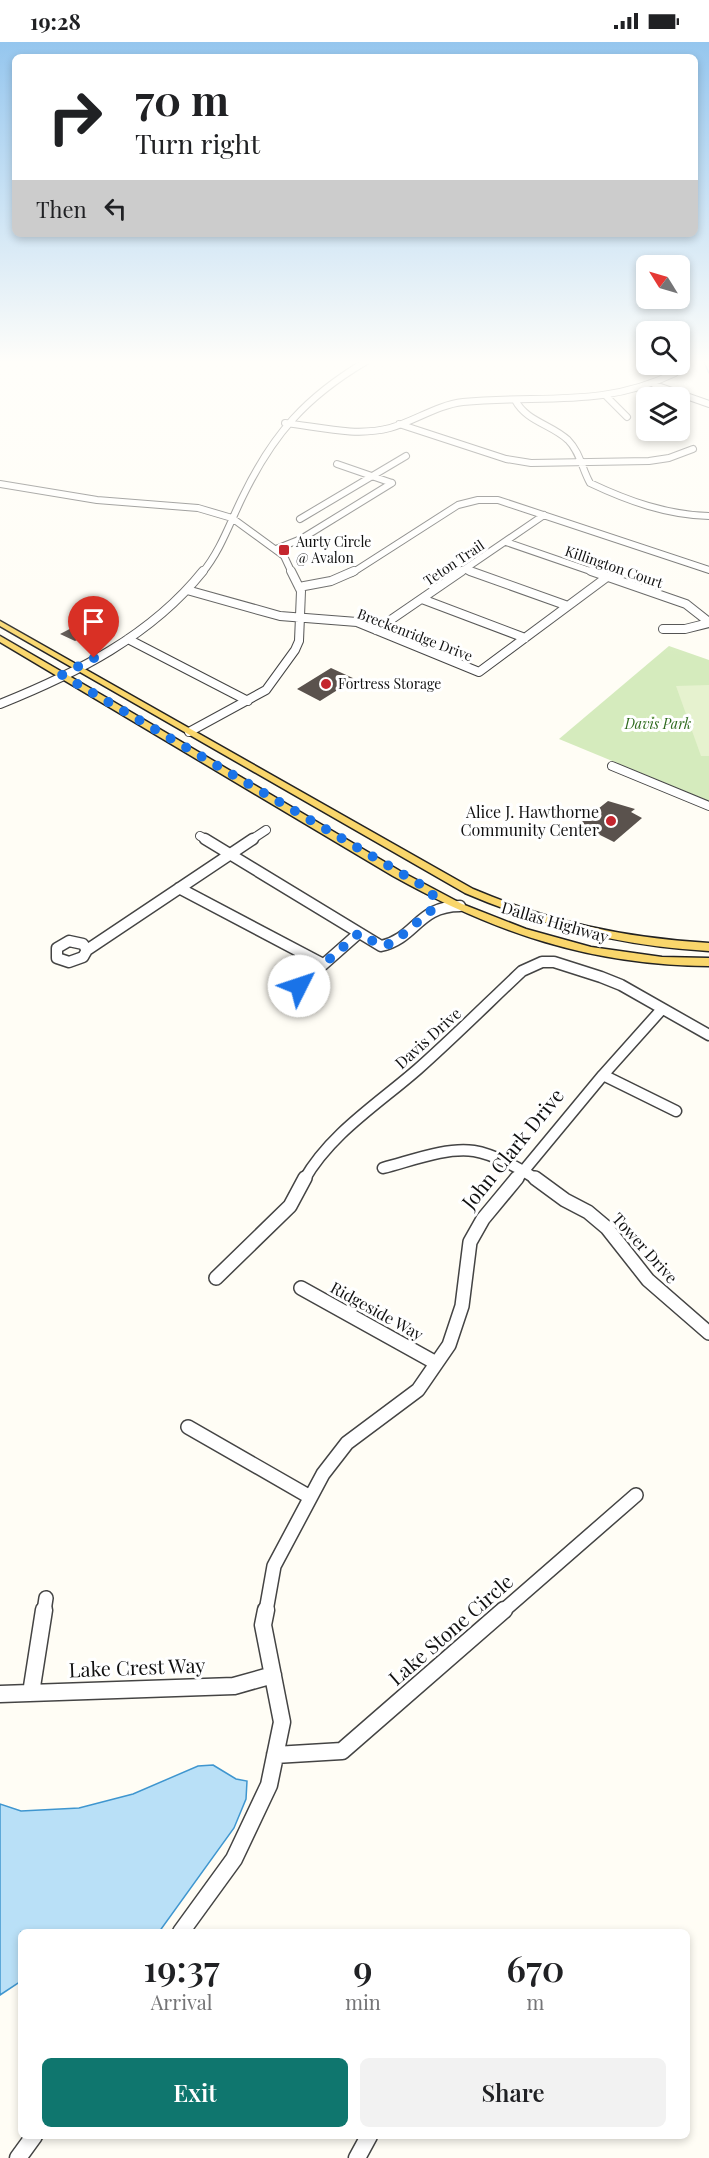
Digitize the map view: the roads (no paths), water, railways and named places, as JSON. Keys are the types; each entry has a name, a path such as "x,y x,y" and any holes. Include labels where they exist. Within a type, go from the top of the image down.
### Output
{"main road":[{"name":"Dallas Highway","path":"0,623 442,878 493,902 587,933 637,942 709,946"},
{"name":"Dallas Highway","path":"0,639 460,906 521,932 576,947 650,959 709,962"}],"street":[{"path":"0,704 77,668 128,639 156,619 188,590 211,561 260,461"},
{"path":"300,519 398,461"},
{"path":"519,461 550,465 651,461"},
{"path":"580,461 590,483 599,488 666,511 709,516"},
{"path":"276,549 301,539 392,483 337,464"},
{"path":"0,484 97,500 198,508 232,518 284,556 301,591 299,641 295,650 266,690 189,732"},
{"path":"299,587 331,581 352,573 458,505 473,499 498,500 709,570"},
{"name":"Teton Trail","path":"376,630 544,515"},
{"name":"Killington Court","path":"506,542 686,604 709,622"},
{"path":"466,570 567,606"},
{"name":"Breckenridge Drive","path":"188,590 280,616 357,622 479,672 607,578"},
{"path":"422,599 525,638"},
{"path":"663,629 685,629 709,622"},
{"path":"128,639 248,701"},
{"path":"612,766 709,806"},
{"path":"87,950 266,830"},
{"path":"200,836 359,933 386,946 393,943 434,908 460,906"},
{"path":"179,888 323,964"},
{"path":"430,890 435,901 434,908"},
{"path":"299,986 359,933"},
{"name":"Davis Drive","path":"216,1278 290,1206 316,1160 333,1140 419,1068 531,965 554,962 602,977 621,985 709,1035"},
{"name":"John Clark Drive","path":"183,1929 234,1859 269,1785 282,1722 263,1625 274,1566 322,1474 347,1443 418,1390 449,1345 462,1306 470,1242 483,1219 603,1075 662,1009"},
{"path":"603,1075 676,1111"},
{"name":"Tower Drive","path":"383,1168 452,1151 475,1151 523,1170 565,1200 588,1212 607,1228 648,1280 709,1332"},
{"name":"Ridgeside Way","path":"301,1288 436,1364"},
{"path":"188,1427 310,1497"},
{"name":"Lake Stone Circle","path":"275,1755 342,1751 636,1495"},
{"path":"31,1693 46,1598"},
{"name":"Lake Crest Way","path":"0,1694 234,1686 273,1675"},
{"path":"18,2158 32,2139"},
{"path":"357,2158 367,2139"}],"water":[{"path":"213,1765 236,1779 247,1781 246,1799 234,1828 161,1929 18,1929 18,1983 0,1995 0,1804 21,1811 79,1808 133,1794 198,1766"}],"place":[{"name":"Aurty Circle @ Avalon","path":"284,550"},
{"name":"Fortress Storage","path":"326,684"},
{"name":"Alice J. Hawthorne Community Center","path":"611,821"}],"park label":[{"name":"Davis Park","path":"658,724"}]}
